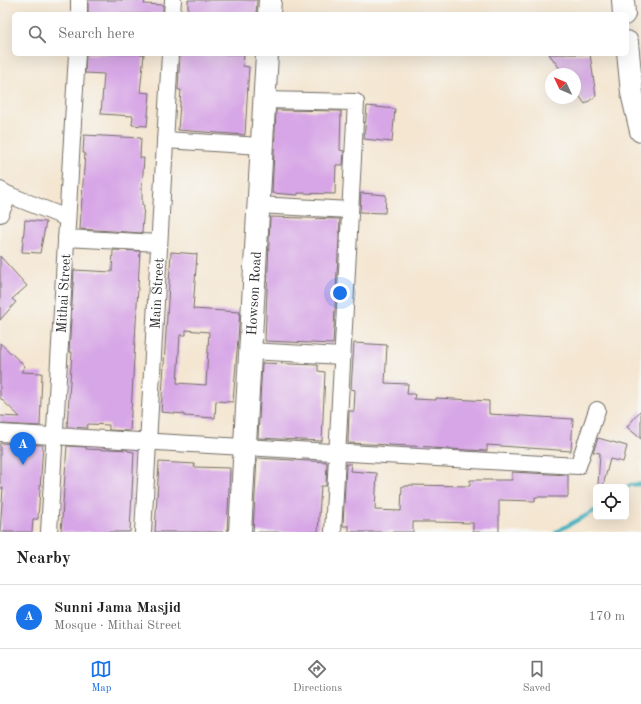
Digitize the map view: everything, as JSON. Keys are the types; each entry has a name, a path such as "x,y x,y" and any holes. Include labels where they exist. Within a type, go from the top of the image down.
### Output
{"street":[{"path":"79,0 79,12"},
{"path":"172,12 173,0"},
{"path":"269,12 270,0"},
{"path":"623,0 624,12"},
{"name":"Mithai Street","path":"49,532 77,56"},
{"name":"Main Street","path":"143,532 170,56"},
{"name":"Howson Road","path":"240,532 267,56"},
{"path":"628,56 632,93 641,131"},
{"path":"264,100 356,102 333,532"},
{"path":"165,140 262,146"},
{"path":"0,214 4,192 67,218"},
{"path":"258,205 350,210"},
{"path":"66,238 159,243"},
{"path":"250,351 342,356"},
{"path":"0,433 578,466 597,410"}],"building":[{"path":"88,0 145,0 144,4 163,5 163,12 88,12"},
{"path":"188,0 257,0 256,12 188,12"},
{"path":"86,56 144,56 140,92 150,93 147,126 132,125 133,116 101,114 104,74 85,73"},
{"path":"180,56 244,56 243,66 249,67 245,135 178,130 181,90 178,90"},
{"path":"550,56 590,56 596,96 585,104 581,98 581,68 560,68"},
{"path":"367,106 395,109 392,142 364,139"},
{"path":"276,110 341,111 340,150 344,151 343,165 336,165 335,194 298,193 298,195 272,193"},
{"path":"84,135 141,138 140,158 144,158 142,205 144,205 142,233 80,229 85,153 83,153"},
{"path":"361,193 386,195 385,213 360,212"},
{"path":"270,217 340,219 333,344 265,341"},
{"path":"25,220 46,222 40,253 22,252"},
{"path":"113,250 140,251 130,431 109,430 109,425 88,424 87,428 67,427 72,352 69,352 74,270 112,272"},
{"path":"171,252 197,254 193,309 240,312 233,402 216,401 215,418 184,416 184,414 161,412","holes":["186,330 209,332 206,385 177,383 180,335 186,335"]},
{"path":"0,256 27,286 12,299 16,302 0,320"},
{"path":"0,343 25,366 21,372 42,373 40,426 0,424 0,416 20,417 0,398"},
{"path":"354,343 387,345 385,383 408,384 407,394 415,394 414,399 436,400 436,398 489,401 489,414 573,419 571,451 487,445 487,451 348,443 349,411 354,411 355,390 351,389"},
{"path":"262,363 318,365 318,371 325,372 322,441 258,438"},
{"path":"641,410 641,439 627,427"},
{"path":"598,438 627,446 623,462 610,459 604,484 598,484 600,453 593,452"},
{"path":"0,443 43,445 38,519 33,519 32,532 0,532 3,488 0,488"},
{"path":"67,446 86,447 86,449 128,450 134,452 130,532 61,532"},
{"path":"257,458 327,462 326,486 321,486 318,532 253,532"},
{"path":"159,462 195,464 194,467 230,468 227,532 155,532"},
{"path":"346,464 351,464 350,471 377,473 375,510 401,511 402,486 470,486 470,480 512,480 512,472 568,475 568,497 535,497 535,501 499,500 499,532 473,532 473,523 413,522 413,532 349,532 349,526 343,526"}],"waterway":[{"path":"629,486 641,484"},
{"path":"556,532 593,512"}],"place":[{"name":"Sunni Jama Masjid","path":"23,465"}]}
